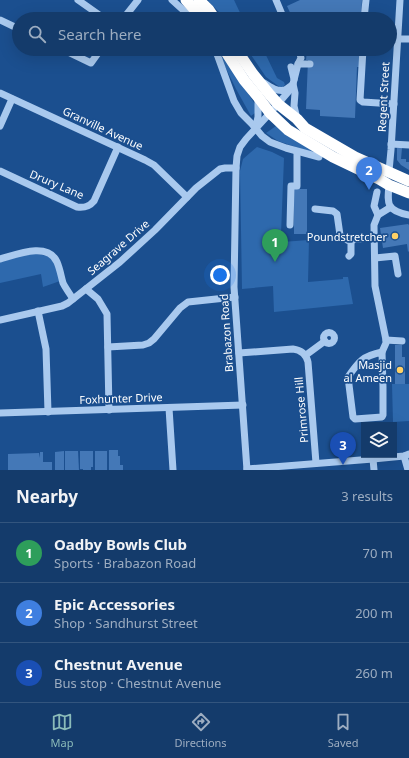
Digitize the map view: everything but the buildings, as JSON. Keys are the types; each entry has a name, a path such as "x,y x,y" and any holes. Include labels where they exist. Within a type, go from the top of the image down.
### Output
{"highway":[{"path":"186,0 197,12"},
{"path":"199,0 210,12"},
{"path":"229,56 244,80 270,113 288,130 333,157 379,178 389,185 409,193"},
{"path":"238,56 247,76 270,105 270,113"},
{"path":"240,56 278,104 297,119 322,143 336,153 354,162 376,170 384,175 389,185"},
{"path":"278,104 279,112 283,118 333,157"},
{"path":"305,128 355,157 409,181"},
{"path":"389,171 389,185"},
{"path":"389,171 394,181 409,186"}],"street":[{"path":"78,0 95,12"},
{"path":"129,12 138,0"},
{"path":"172,0 185,12"},
{"path":"276,0 281,12"},
{"path":"365,12 366,0"},
{"name":"Regent Street","path":"397,55 400,0"},
{"path":"0,20 12,26"},
{"path":"398,39 409,39"},
{"path":"76,56 91,63 96,56"},
{"path":"218,56 234,101 262,136 270,142 297,152 318,157"},
{"path":"253,74 270,88 284,90 294,83 300,56"},
{"path":"362,56 360,100 363,102 394,104"},
{"name":"Regent Street","path":"389,171 397,56"},
{"path":"298,64 310,64"},
{"path":"290,68 294,83 294,106 297,119"},
{"name":"Brabazon Road","path":"247,469 235,297 237,156 240,147 246,139 278,104 294,83"},
{"name":"Granville Avenue","path":"0,93 154,165 187,197"},
{"name":"Brabazon Road","path":"255,128 258,117 258,97"},
{"path":"0,126 12,99"},
{"path":"392,144 409,145"},
{"name":"Drury Lane","path":"0,171 82,208 91,205 94,201 118,147"},
{"path":"290,225 291,186 297,186 297,152"},
{"name":"Seagrave Drive","path":"0,320 62,306 68,303 120,262 155,230 196,188 220,169 236,168"},
{"path":"389,185 388,200 391,208 396,212 409,215"},
{"path":"377,192 374,206 378,216"},
{"path":"315,208 336,212 340,235 347,240 374,238"},
{"path":"382,352 370,354 364,358 359,362 348,377 353,417 355,419 383,416 382,352 386,340 375,286 374,224 378,216 391,208"},
{"path":"349,256 351,254 351,240"},
{"path":"0,259 39,250 52,255 56,261 63,283 73,299"},
{"path":"375,258 395,256 398,274"},
{"path":"86,289 98,299 107,314 110,410"},
{"path":"108,347 143,345 149,343 180,308 188,302 235,297"},
{"path":"38,312 46,349 48,412"},
{"path":"386,340 402,341"},
{"path":"239,353 293,349 298,350 306,356 325,341"},
{"name":"Primrose Hill","path":"306,356 308,362 316,463"},
{"name":"Foxhunter Drive","path":"0,412 48,412 243,405"},
{"path":"169,408 174,470"},
{"path":"247,469 406,455 408,470"},
{"path":"373,459 374,470"}],"shaded area":[{"path":"234,0 240,12 219,12 208,1"},
{"path":"252,56 266,56 277,78 284,82 285,85 281,88 266,77"},
{"path":"223,57 255,104 255,113 251,116 221,58"},
{"path":"276,126 314,150 314,153 278,141 266,133"},
{"path":"257,147 284,158 282,242 309,240 308,282 343,279 343,277 348,277 353,304 274,312 273,286 242,289 240,171 243,159"},
{"path":"31,253 48,256 54,262 60,281 43,287 41,274 0,283 0,262"},
{"path":"392,384 409,384 409,421 393,422"}],"place":[{"name":"Epic Accessories","path":"369,190"},
{"name":"Poundstretcher","path":"395,236"},
{"name":"Oadby Bowls Club","path":"275,262"},
{"name":"Masjid al Ameen","path":"400,370"},
{"name":"Chestnut Avenue","path":"343,465"}]}
